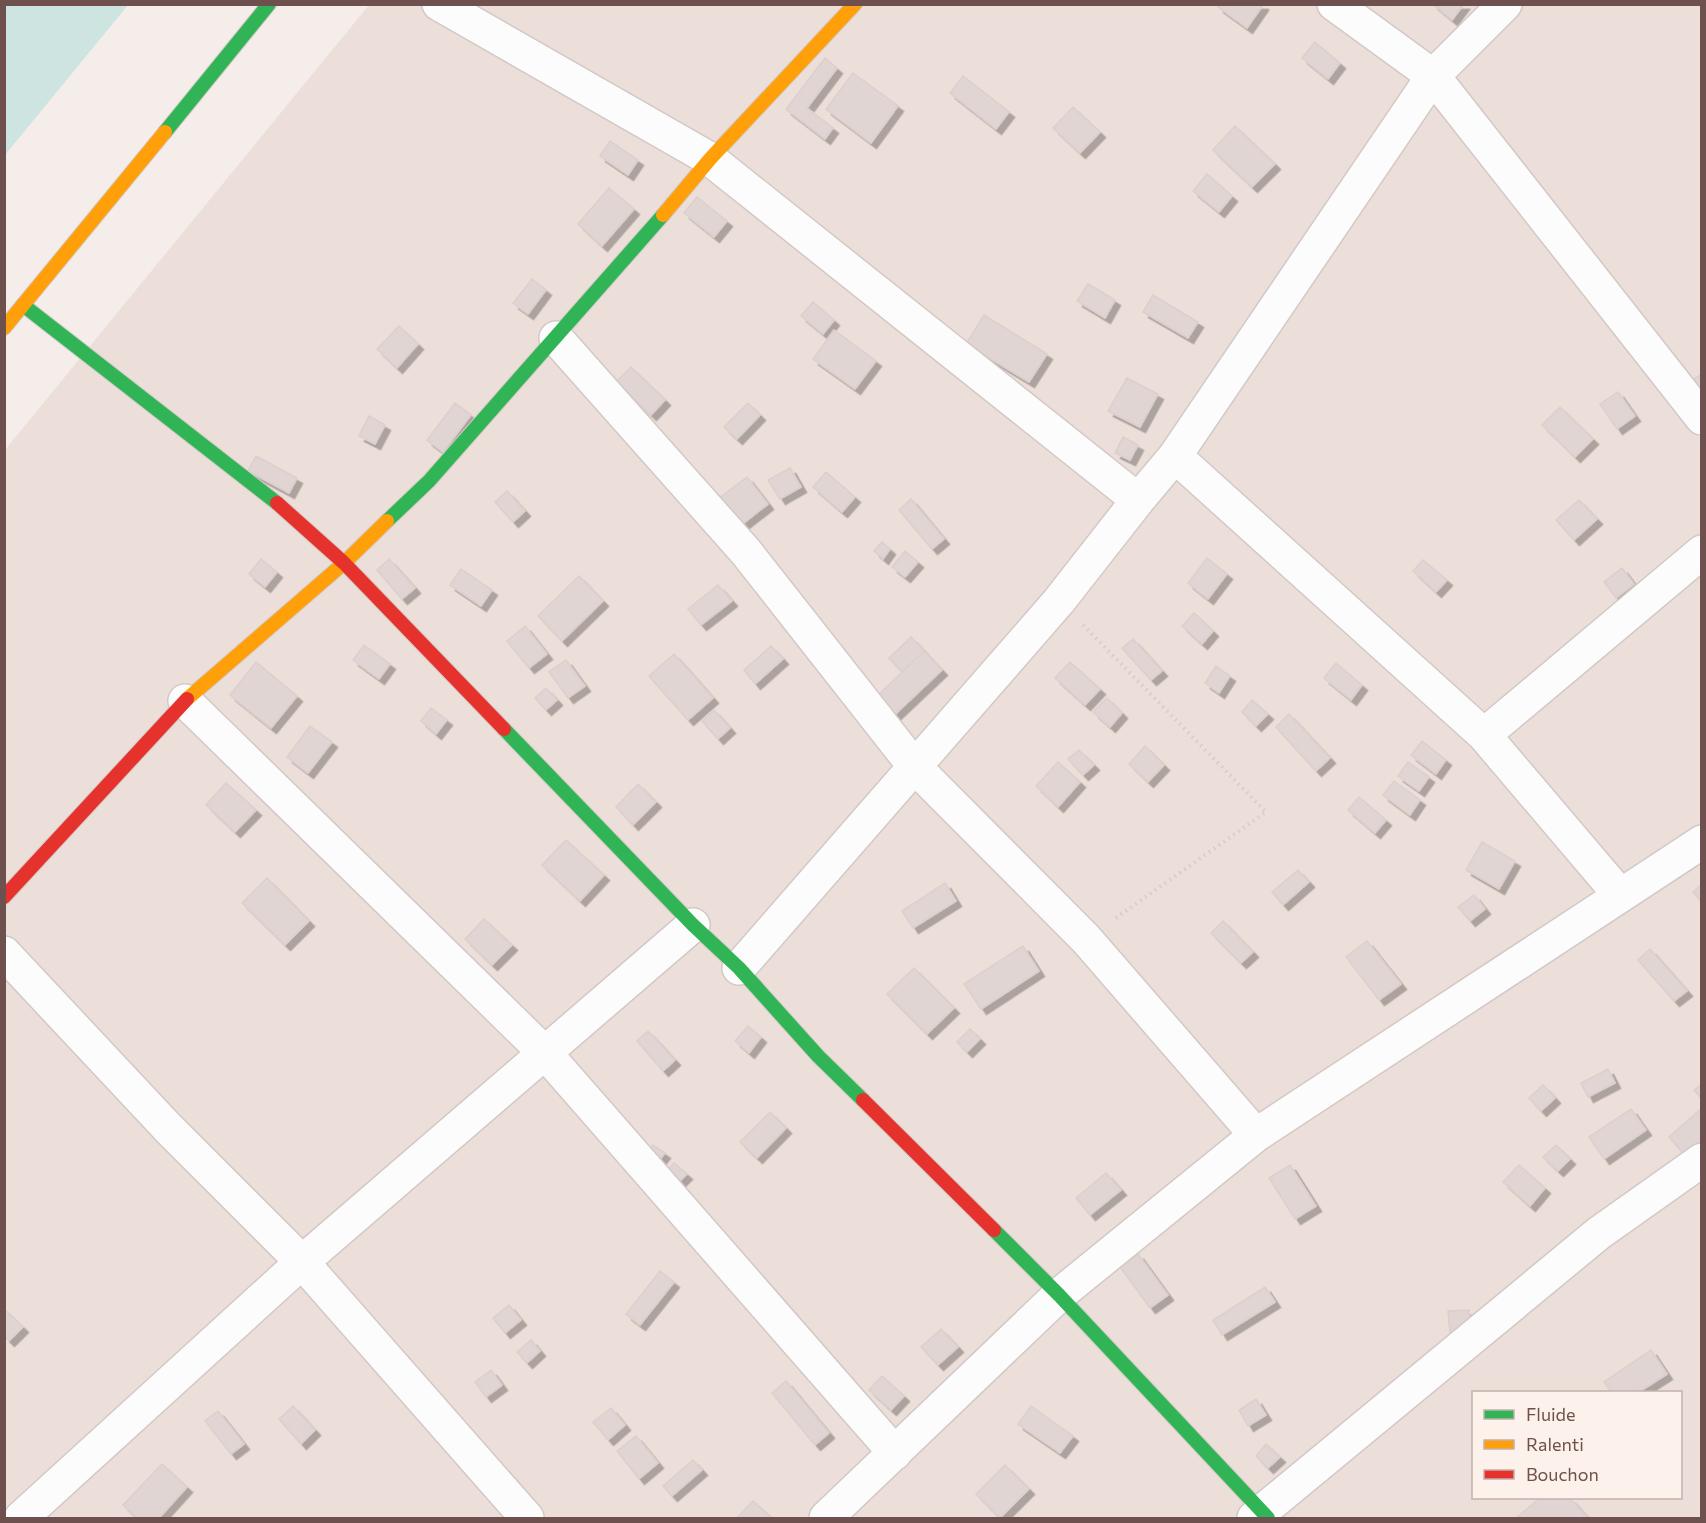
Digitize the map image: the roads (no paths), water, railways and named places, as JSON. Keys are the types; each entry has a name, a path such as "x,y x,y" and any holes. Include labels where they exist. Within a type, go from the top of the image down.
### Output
{"street":[{"path":"4,328 269,4"},
{"path":"440,4 710,159 1137,500"},
{"path":"4,897 185,701 344,563 429,481 710,159 855,4"},
{"path":"1334,4 1433,76 1701,418"},
{"path":"739,968 1059,601 1137,500 1175,456 1433,76 1505,4"},
{"path":"23,305 286,511 344,563 693,925 739,968 818,1056 1059,1295 1261,1516 1599,1233 1701,1160"},
{"path":"556,338 746,552 915,767 1086,939 1256,1135"},
{"path":"1175,456 1484,735 1620,895"},
{"path":"1484,735 1701,552"},
{"path":"185,701 546,1054 896,1454"},
{"path":"826,1518 896,1454 1059,1295 1256,1135 1701,842"},
{"path":"21,1518 302,1262 693,925"},
{"path":"4,953 168,1128 302,1262 527,1518"}],"water":[{"path":"4,5 128,5 5,155"}]}
